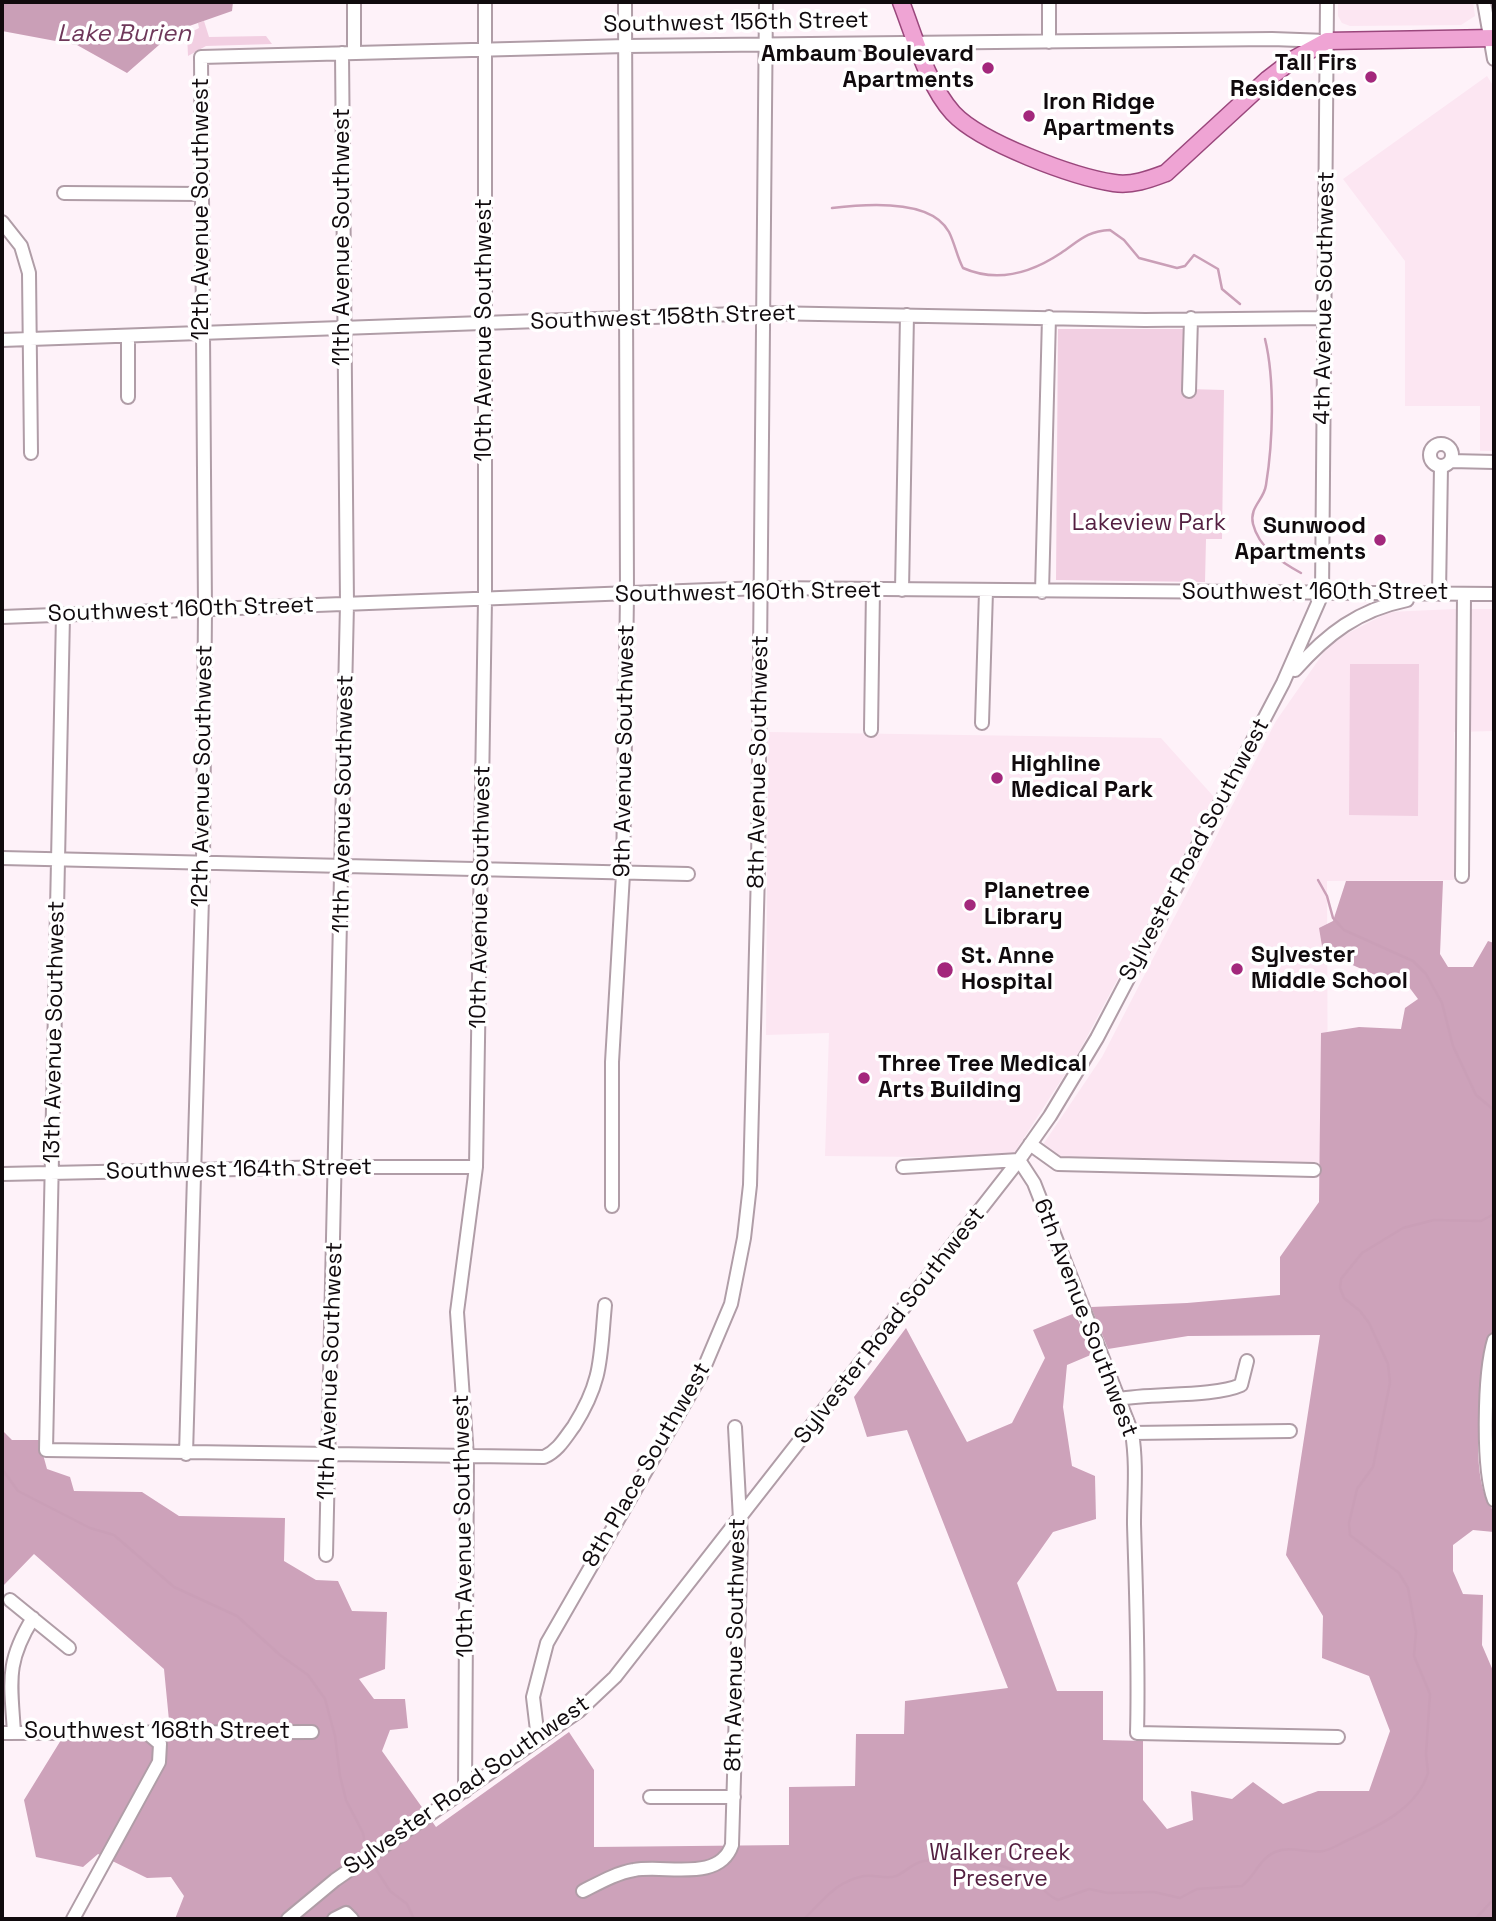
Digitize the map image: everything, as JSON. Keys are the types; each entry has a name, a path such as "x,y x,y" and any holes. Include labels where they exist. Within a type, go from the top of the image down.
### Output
{"main road":[{"path":"901,2 937,89 953,113 975,131 999,145 1115,183 1148,180 1166,173 1268,79 1294,59 1327,41 1492,38"}],"street":[{"name":"11th Avenue Southwest","path":"326,1555 347,604 344,329 348,53 354,2"},
{"name":"10th Avenue Southwest","path":"465,1791 467,1457 457,1312 476,1167 485,599 485,2"},
{"name":"9th Avenue Southwest","path":"612,1206 612,1062 623,874 627,595 625,2"},
{"name":"8th Avenue Southwest","path":"750,1185 762,588 765,2"},
{"path":"1049,2 1049,42"},
{"name":"4th Avenue Southwest","path":"1322,594 1327,2"},
{"path":"1484,2 1494,59"},
{"name":"Southwest 156th Street","path":"201,57 766,44 918,45 1272,39 1327,41"},
{"path":"1272,39 1294,59"},
{"name":"12th Avenue Southwest","path":"186,1454 202,863 205,609 201,57"},
{"path":"64,193 202,194"},
{"path":"2,222 16,236 27,263 31,453"},
{"name":"Southwest 158th Street","path":"2,340 484,324 626,315 765,313 1325,318"},
{"path":"902,590 907,315"},
{"path":"1042,592 1049,317"},
{"path":"1189,391 1191,318"},
{"path":"128,337 128,397"},
{"path":"1283,683 1317,645 1355,617 1384,604 1437,594 1446,464 1494,462"},
{"name":"Southwest 160th Street","path":"2,617 762,588 1494,594"},
{"path":"871,730 873,589"},
{"path":"982,723 986,591"},
{"name":"Sylvester Road Southwest","path":"288,1919 335,1880 579,1711 615,1677 739,1520 1030,1144 1097,1038 1283,683 1322,594"},
{"path":"1462,876 1464,594"},
{"name":"13th Avenue Southwest","path":"64,615 46,1450 186,1454"},
{"path":"2,858 688,874"},
{"path":"1030,1144 1058,1164 1314,1170"},
{"path":"903,1167 1018,1160"},
{"name":"6th Avenue Southwest","path":"1018,1160 1034,1183 1132,1433 1136,1468 1134,1523 1139,1605 1137,1733 1338,1737"},
{"name":"Southwest 164th Street","path":"2,1174 476,1167"},
{"name":"8th Place Southwest","path":"538,1739 533,1698 547,1643 669,1435 723,1326 738,1277 750,1185"},
{"path":"186,1454 537,1458 552,1454 566,1437 596,1387 605,1306"},
{"path":"1494,1340 1490,1358 1486,1464 1494,1500"},
{"path":"1119,1399 1150,1393 1229,1391 1241,1385 1247,1361"},
{"name":"8th Avenue Southwest","path":"583,1891 629,1870 709,1867 724,1860 732,1845 739,1520 735,1427"},
{"path":"1132,1433 1290,1431"},
{"path":"10,1600 69,1648"},
{"path":"8,1733 16,1645 33,1618"},
{"name":"Southwest 168th Street","path":"8,1733 312,1732"},
{"path":"73,1919 159,1762 160,1744 146,1733"},
{"path":"650,1797 734,1797"},
{"path":"334,1919 346,1913 352,1919"}],"shaded area":[{"path":"1338,2 1473,2 1475,16 1461,25 1350,26 1342,23 1338,16"},
{"path":"1487,76 1494,87 1494,451 1480,451 1480,406 1405,406 1405,261 1343,179"},
{"name":"Sylvester Middle School","path":"1494,609 1494,731 1454,732 1454,880 1327,881 1328,1164 1063,1158 1042,1146 1102,1057 1276,721 1331,642 1389,612"},
{"name":"St. Anne Hospital","path":"768,732 1161,738 1214,797 1078,1054 1011,1158 825,1156 829,1033 766,1035"}],"green space":[{"path":"204,21 209,37 266,36 272,44 206,46 188,56 187,34 199,28 198,23"},
{"name":"Lakeview Park","path":"1058,329 1189,329 1188,389 1224,390 1222,539 1206,539 1205,582 1056,580"},
{"path":"1350,664 1419,664 1418,816 1349,815"},
{"name":"Walker Creek Preserve","path":"1346,881 1443,881 1440,954 1448,967 1473,967 1488,941 1494,943 1494,1370 1482,1370 1478,1444 1481,1482 1494,1511 1494,1532 1473,1530 1453,1545 1453,1571 1463,1594 1483,1595 1482,1645 1494,1673 1494,1919 175,1919 184,1896 171,1877 147,1878 98,1854 83,1867 36,1857 24,1800 61,1740 171,1741 164,1669 34,1554 2,1587 2,1430 12,1440 39,1440 47,1469 70,1477 74,1491 142,1492 179,1516 285,1518 284,1561 316,1580 338,1581 352,1611 387,1612 385,1669 359,1679 374,1699 405,1699 408,1728 390,1730 382,1751 436,1827 569,1732 594,1770 594,1847 789,1845 789,1787 855,1786 856,1734 904,1734 905,1701 1008,1688 907,1430 867,1437 854,1397 906,1328 967,1442 1012,1423 1045,1358 1033,1330 1075,1313 1093,1354 1067,1365 1063,1407 1072,1466 1095,1476 1096,1519 1053,1532 1017,1583 1057,1691 1103,1691 1103,1740 1143,1741 1143,1800 1167,1829 1193,1820 1191,1791 1232,1799 1253,1782 1283,1804 1318,1791 1369,1791 1390,1731 1369,1676 1322,1658 1323,1616 1286,1555 1320,1335 1188,1336 1108,1349 1091,1307 1280,1295 1280,1257 1319,1202 1321,1033 1359,1027 1401,1029 1405,1008 1418,999 1400,975 1382,978 1323,952 1319,928 1333,921"}],"water":[{"name":"Lake Burien","path":"2,2 233,2 232,11 175,31 127,73 77,45 2,31"}],"waterway":[{"path":"832,208 878,205 913,208 928,213 940,221 949,232 963,268 988,275 1014,274 1038,266 1089,235 1110,230 1124,240 1139,258 1177,268 1185,266 1194,255 1218,269 1222,289 1240,304"},
{"path":"1265,339 1272,392 1270,450 1266,485 1252,518 1256,533 1266,547 1301,573"},
{"path":"1318,880 1327,896 1333,918 1344,930 1413,961 1426,974 1442,1003 1453,1046 1476,1095 1494,1110"},
{"path":"804,1919 845,1882 864,1876 892,1877 920,1862 936,1859 975,1861 1014,1870 1030,1877 1058,1900 1089,1889 1108,1893 1154,1892 1180,1898 1197,1889 1242,1886 1265,1858 1275,1852 1287,1849 1317,1852 1330,1849 1372,1829 1406,1806 1423,1785 1428,1773 1426,1754 1430,1694 1414,1656 1416,1632 1408,1588 1399,1573 1350,1535 1349,1523 1357,1489 1373,1467 1390,1383 1388,1364 1369,1323 1360,1311 1344,1298 1340,1288 1341,1279 1362,1253 1403,1228 1434,1220 1481,1221 1494,1214"},
{"path":"2,1469 18,1491 90,1528 114,1535 174,1587 237,1616 280,1655 308,1675 325,1699 335,1736 346,1800 363,1833 367,1854"},
{"path":"370,1860 390,1891 407,1904 414,1919"},
{"path":"1475,1919 1494,1899"}],"place":[{"name":"Ambaum Boulevard Apartments","path":"988,68"},
{"name":"Tall Firs Residences","path":"1371,77"},
{"name":"Iron Ridge Apartments","path":"1029,116"},
{"name":"Sunwood Apartments","path":"1380,540"},
{"name":"Highline Medical Park","path":"997,778"},
{"name":"Planetree Library","path":"970,905"},
{"name":"Sylvester Middle School","path":"1237,969"},
{"name":"St. Anne Hospital","path":"945,970"},
{"name":"Three Tree Medical Arts Building","path":"864,1078"}]}
